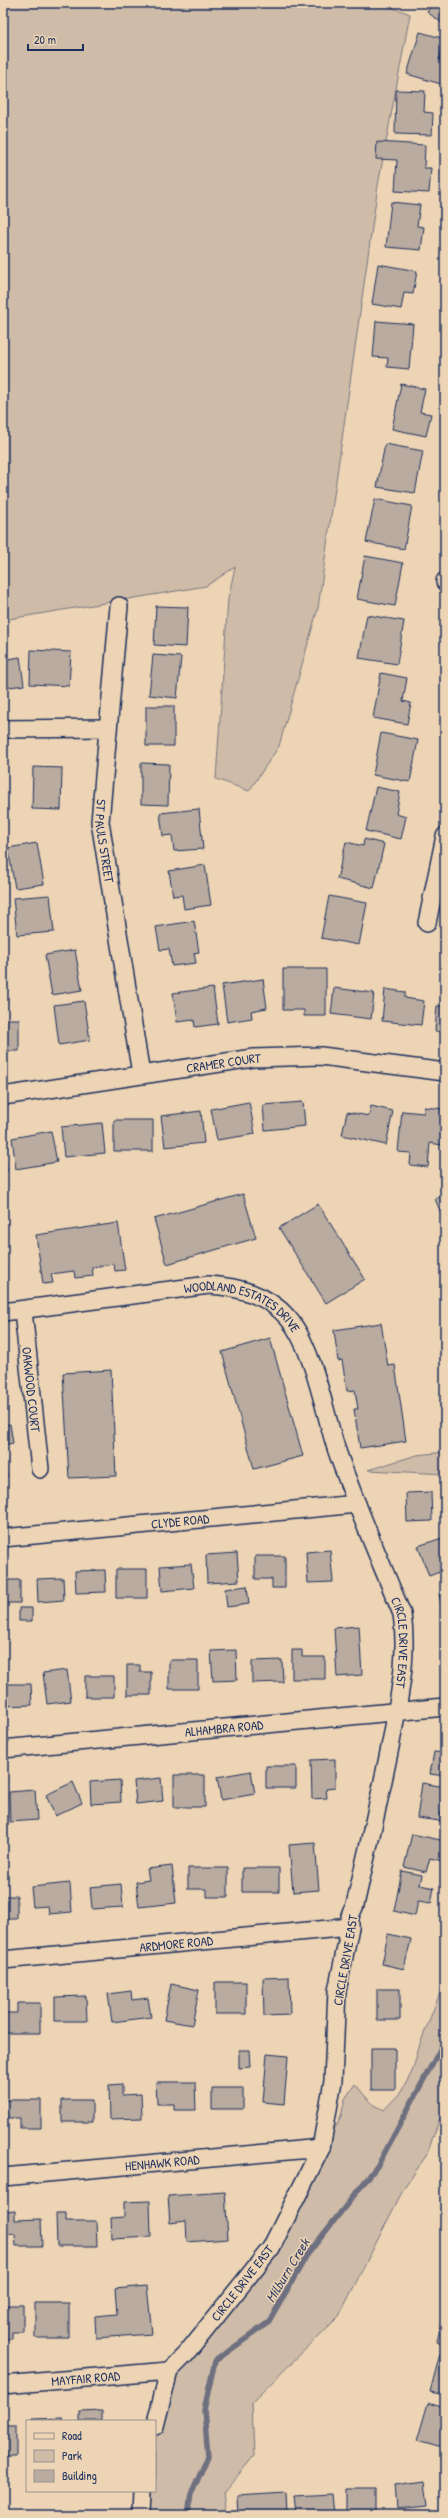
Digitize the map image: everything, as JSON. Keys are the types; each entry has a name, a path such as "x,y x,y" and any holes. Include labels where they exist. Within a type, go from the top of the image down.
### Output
{"street":[{"name":"ST PAULS STREET","path":"118,606 106,728 100,822 141,1074"},
{"path":"3,729 106,728"},
{"path":"427,923 445,836"},
{"name":"CRAMER COURT","path":"3,1096 253,1058 321,1056 445,1072"},
{"name":"WOODLAND ESTATES DRIVE","path":"3,1312 209,1285 236,1287 260,1296 287,1317 305,1347 337,1451 357,1504"},
{"name":"OAKWOOD COURT","path":"23,1310 40,1469"},
{"name":"CLYDE ROAD","path":"3,1538 357,1504"},
{"name":"CIRCLE DRIVE EAST","path":"169,2371 186,2354 271,2248 321,2148 333,2081 337,1991 350,1927 350,1916 356,1905 396,1712 404,1656 405,1633 402,1614 357,1504"},
{"name":"ALHAMBRA ROAD","path":"3,1749 445,1707"},
{"name":"ARDMORE ROAD","path":"3,1960 350,1927"},
{"name":"HENHAWK ROAD","path":"3,2176 321,2148"},
{"path":"156,2422 169,2371"},
{"name":"MAYFAIR ROAD","path":"3,2385 169,2371"},
{"path":"141,2515 142,2492"}],"green space":[{"path":"3,3 380,3 410,14 378,185 318,608 279,746 249,791 216,779 228,599 235,567 206,586 3,620"},
{"path":"445,1452 445,1474 368,1470 417,1455"},
{"path":"445,1980 445,2104 426,2156 403,2190 339,2316 252,2402 254,2456 224,2492 227,2515 144,2515 145,2492 156,2492 156,2430 171,2373 269,2256 341,2116 345,2099 355,2084 371,2103 384,2110 401,2092 412,2072 420,2044"}],"building":[{"path":"433,3 445,3 445,25 427,12"},
{"path":"420,32 445,39 439,60 445,62 441,84 407,74"},
{"path":"396,90 425,91 424,112 433,113 432,135 395,134"},
{"path":"377,142 425,145 424,168 431,168 429,193 395,191 397,160 376,159"},
{"path":"391,202 420,205 417,226 424,227 421,250 386,247"},
{"path":"378,264 417,271 413,294 404,293 401,309 372,304"},
{"path":"376,321 413,324 409,369 387,367 388,358 373,357"},
{"path":"401,384 425,389 420,412 431,414 426,436 392,429"},
{"path":"385,444 423,451 415,493 377,487"},
{"path":"375,499 412,506 404,549 366,542"},
{"path":"365,556 403,563 395,606 357,599"},
{"path":"156,606 188,607 186,647 154,645"},
{"path":"367,615 404,621 397,664 359,658"},
{"path":"31,650 71,652 69,686 30,684"},
{"path":"153,655 181,657 177,698 149,695"},
{"path":"20,657 24,685 3,688 3,660"},
{"path":"381,673 407,678 403,701 411,703 407,724 373,718"},
{"path":"146,706 174,706 174,746 146,746"},
{"path":"381,733 418,740 410,782 373,775"},
{"path":"141,763 169,764 168,805 141,804"},
{"path":"33,767 62,768 61,810 32,809"},
{"path":"3,782 6,806 3,806"},
{"path":"376,787 400,792 396,814 406,817 401,839 366,831"},
{"path":"199,809 203,849 174,851 172,835 163,836 160,813"},
{"path":"364,839 384,844 374,888 337,879 346,842 363,846"},
{"path":"37,843 44,884 15,888 8,848"},
{"path":"205,865 211,905 184,909 182,895 173,896 169,871"},
{"path":"50,895 54,932 17,935 13,898"},
{"path":"329,896 367,903 359,945 321,938"},
{"path":"194,921 199,952 194,953 196,963 172,966 169,949 160,950 156,927"},
{"path":"75,950 82,990 52,995 45,955"},
{"path":"283,969 326,969 326,1016 304,1016 304,1010 283,1010"},
{"path":"263,979 267,1008 251,1011 252,1018 227,1022 222,985"},
{"path":"213,988 218,1024 195,1027 194,1020 177,1022 173,993"},
{"path":"334,988 374,993 371,1019 331,1014"},
{"path":"385,989 405,992 405,998 424,1001 421,1025 382,1021"},
{"path":"84,1001 90,1040 59,1045 54,1005"},
{"path":"437,1006 445,1006 445,1032 435,1031"},
{"path":"3,1019 19,1019 19,1051 3,1051"},
{"path":"249,1102 255,1134 217,1140 211,1109"},
{"path":"303,1102 305,1126 265,1130 263,1105"},
{"path":"371,1106 393,1111 386,1145 342,1135 347,1112 369,1116"},
{"path":"424,1107 445,1109 442,1145 430,1143 428,1167 410,1165 411,1153 398,1152 402,1111 424,1113"},
{"path":"201,1111 204,1143 165,1147 161,1116"},
{"path":"114,1120 153,1120 153,1151 114,1151"},
{"path":"102,1123 105,1153 64,1157 61,1127"},
{"path":"51,1131 57,1162 16,1169 12,1138"},
{"path":"3,1142 7,1171 3,1171"},
{"path":"243,1194 256,1238 167,1264 154,1219"},
{"path":"445,1194 445,1222 435,1199"},
{"path":"318,1204 365,1279 326,1303 279,1228"},
{"path":"118,1223 125,1270 115,1271 114,1264 92,1267 93,1276 75,1278 74,1271 51,1274 53,1283 43,1284 36,1235"},
{"path":"3,1266 6,1266 6,1288 3,1288"},
{"path":"381,1323 388,1366 395,1365 406,1441 360,1448 354,1409 358,1409 355,1390 347,1391 342,1360 338,1361 334,1330"},
{"path":"270,1338 303,1456 254,1469 222,1352"},
{"path":"111,1370 116,1476 69,1478 63,1373"},
{"path":"10,1424 13,1443 3,1445 3,1425"},
{"path":"3,1448 7,1477 3,1478"},
{"path":"431,1492 432,1521 407,1522 406,1493"},
{"path":"442,1538 445,1546 445,1570 429,1576 418,1546"},
{"path":"330,1550 333,1582 308,1583 306,1552"},
{"path":"237,1553 239,1581 207,1583 206,1555"},
{"path":"255,1556 285,1556 285,1588 272,1588 272,1579 255,1579"},
{"path":"191,1564 194,1588 162,1591 160,1566"},
{"path":"116,1569 147,1569 147,1598 116,1598"},
{"path":"105,1570 106,1592 76,1593 75,1571"},
{"path":"63,1578 64,1600 38,1602 37,1579"},
{"path":"3,1580 20,1580 20,1603 3,1603"},
{"path":"247,1586 249,1604 227,1607 225,1589"},
{"path":"445,1592 445,1622 439,1594"},
{"path":"19,1608 32,1608 32,1621 19,1621"},
{"path":"359,1626 362,1675 337,1677 334,1628"},
{"path":"236,1650 237,1680 213,1681 211,1651"},
{"path":"292,1650 302,1650 302,1657 325,1657 325,1679 292,1679"},
{"path":"169,1660 198,1660 198,1689 169,1689"},
{"path":"282,1660 283,1682 252,1683 252,1661"},
{"path":"127,1665 140,1665 140,1672 151,1672 151,1695 127,1695"},
{"path":"67,1670 71,1701 47,1704 43,1673"},
{"path":"85,1676 114,1676 114,1697 85,1697"},
{"path":"3,1684 31,1684 32,1705 3,1706"},
{"path":"434,1752 445,1753 445,1776 430,1774"},
{"path":"335,1759 335,1788 326,1789 327,1798 312,1799 311,1760"},
{"path":"266,1766 296,1766 296,1788 266,1788"},
{"path":"251,1771 255,1794 221,1800 217,1777"},
{"path":"174,1775 205,1775 205,1807 174,1807"},
{"path":"161,1778 163,1801 136,1804 134,1781"},
{"path":"120,1780 121,1802 91,1804 90,1782"},
{"path":"73,1782 82,1803 55,1816 46,1795"},
{"path":"422,1783 445,1787 445,1812 441,1812 440,1821 417,1818"},
{"path":"35,1790 37,1820 10,1822 9,1792"},
{"path":"412,1834 445,1841 442,1861 430,1858 426,1872 404,1867"},
{"path":"315,1843 319,1890 293,1892 289,1845"},
{"path":"172,1866 176,1903 139,1907 136,1882 149,1880 147,1869"},
{"path":"188,1868 228,1868 228,1897 207,1897 207,1889 188,1889"},
{"path":"242,1868 279,1868 279,1892 242,1892"},
{"path":"402,1871 422,1875 420,1885 434,1888 431,1903 418,1901 415,1916 394,1911"},
{"path":"70,1883 72,1912 49,1914 48,1906 33,1907 31,1887"},
{"path":"121,1884 123,1907 92,1909 90,1887"},
{"path":"3,1896 17,1896 17,1919 3,1919"},
{"path":"388,1934 411,1939 404,1969 382,1964"},
{"path":"289,1977 290,2015 264,2016 263,1978"},
{"path":"215,1982 246,1982 246,2014 215,2014"},
{"path":"171,1984 199,1990 192,2025 164,2020"},
{"path":"377,1989 400,1989 400,2020 377,2020"},
{"path":"131,1991 132,2000 148,1998 151,2017 112,2022 108,1994"},
{"path":"86,1996 87,2021 55,2021 55,1997"},
{"path":"17,2003 40,2003 40,2033 3,2033 3,2013 17,2013"},
{"path":"371,2048 395,2048 395,2090 371,2090"},
{"path":"239,2050 249,2050 250,2067 239,2068"},
{"path":"267,2054 288,2056 284,2104 263,2102"},
{"path":"156,2082 195,2082 196,2110 174,2110 174,2104 157,2104"},
{"path":"122,2084 122,2095 141,2094 142,2118 110,2119 109,2085"},
{"path":"212,2088 243,2088 243,2109 212,2109"},
{"path":"3,2100 41,2100 41,2128 20,2128 20,2118 3,2118"},
{"path":"62,2100 92,2100 92,2122 62,2122"},
{"path":"225,2192 228,2239 187,2242 186,2221 170,2223 168,2196"},
{"path":"150,2201 151,2237 112,2239 111,2218 124,2217 124,2202"},
{"path":"15,2211 15,2220 41,2219 42,2246 16,2246 15,2234 6,2235 5,2212"},
{"path":"56,2213 66,2213 66,2221 96,2221 97,2246 57,2246"},
{"path":"147,2286 152,2334 96,2338 95,2316 117,2314 115,2289"},
{"path":"35,2303 69,2303 69,2338 35,2338"},
{"path":"3,2305 23,2305 23,2332 12,2332 12,2339 3,2339"},
{"path":"445,2305 445,2344 437,2342"},
{"path":"440,2354 445,2356 445,2395 430,2392"},
{"path":"428,2403 445,2408 445,2438 442,2448 417,2441"},
{"path":"102,2411 102,2420 80,2420 80,2412"},
{"path":"63,2418 63,2420 32,2420"},
{"path":"3,2426 16,2426 16,2456 3,2456"},
{"path":"425,2481 428,2506 397,2509 395,2485"},
{"path":"346,2489 375,2489 375,2514 346,2514"},
{"path":"286,2492 287,2515 238,2515 237,2495"},
{"path":"332,2494 334,2515 296,2515 294,2496"},
{"path":"67,2511 101,2511 101,2515 67,2515"}],"waterway":[{"name":"Milburn Creek","path":"188,2515 191,2495 208,2456 204,2410 215,2361 269,2322 307,2255 378,2165 445,2040"}]}
